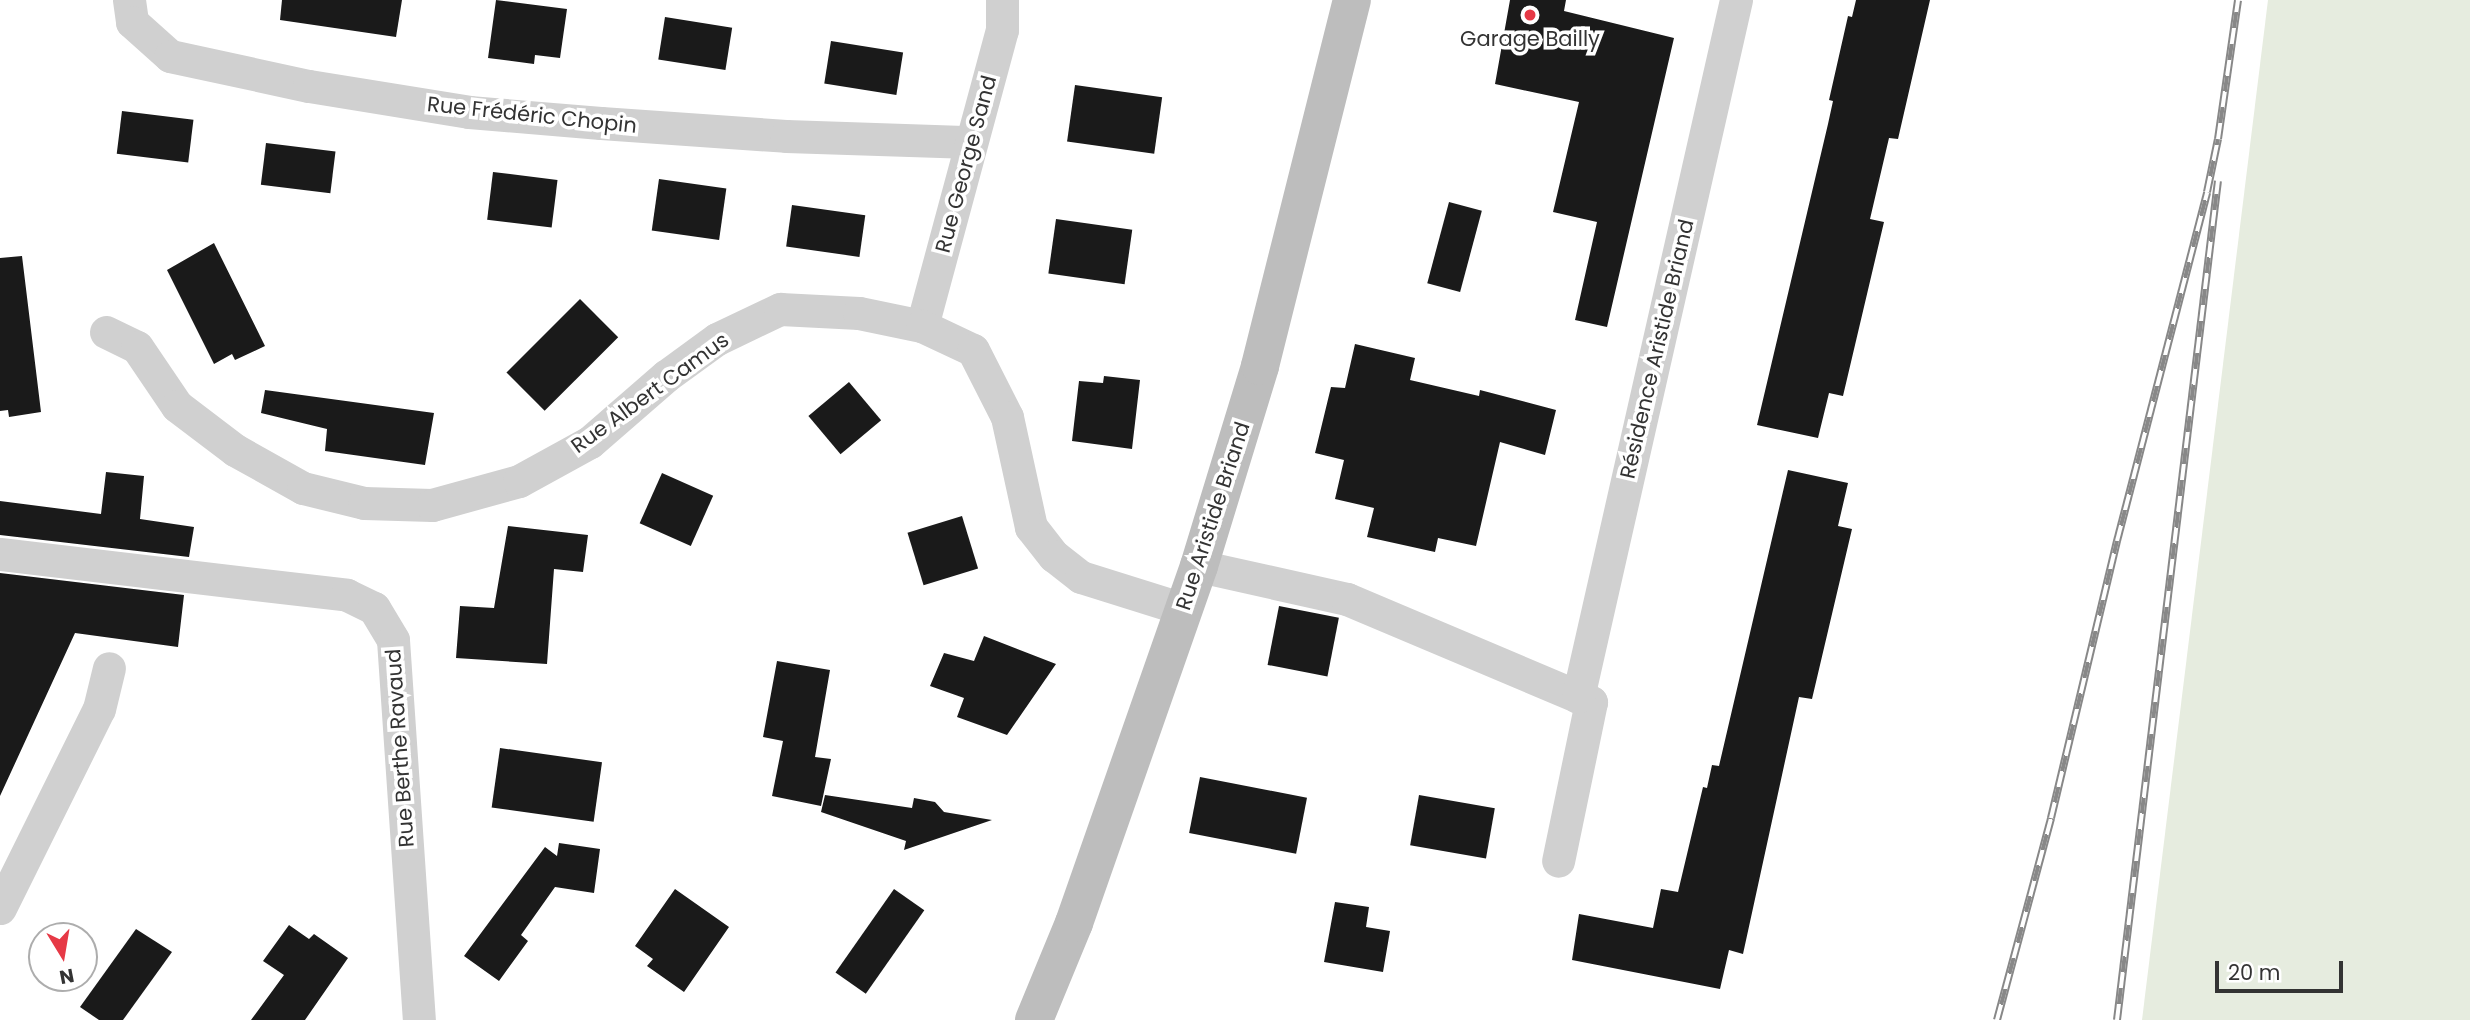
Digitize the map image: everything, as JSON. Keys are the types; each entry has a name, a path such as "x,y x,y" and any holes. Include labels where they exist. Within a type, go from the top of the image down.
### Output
{"main road":[{"name":"Rue Aristide Briand","path":"1034,1020 1074,923 1199,566 1260,366 1352,0"}],"street":[{"name":"Rue Frédéric Chopin","path":"129,0 132,22 170,56 322,89 469,112 588,122 786,136 971,142"},
{"name":"Rue George Sand","path":"922,326 1002,30 1002,0"},
{"name":"Résidence Aristide Briand","path":"1578,697 1736,0"},
{"name":"Rue Albert Camus","path":"106,332 137,348 177,407 235,450 303,488 364,503 432,505 519,481 590,442 666,376 717,339 780,309 859,313 922,326 973,350 1007,417 1031,527 1054,556 1081,577 1183,609"},
{"name":"Rue Berthe Ravaud","path":"0,554 346,595 374,608 393,640 419,1020"},
{"path":"1199,566 1347,599 1591,702 1558,860"},
{"path":"0,908 99,709 109,668"}],"shaded area":[{"path":"2268,0 2470,0 2470,1020 2142,1020"}],"building":[{"path":"282,0 402,0 396,37 280,20"},
{"path":"496,0 567,9 560,58 535,55 534,64 488,58"},
{"path":"1510,0 1566,0 1564,11 1674,38 1607,327 1575,320 1597,222 1553,212 1579,102 1495,84"},
{"path":"1856,0 1930,0 1898,139 1889,138 1870,219 1884,222 1843,396 1829,393 1818,438 1757,425 1828,124 1833,101 1829,100 1848,16 1852,17"},
{"path":"665,17 732,28 725,70 658,59"},
{"path":"831,41 903,52 896,95 824,83"},
{"path":"1075,85 1162,97 1154,154 1067,141"},
{"path":"122,111 193,120 188,162 117,154"},
{"path":"266,143 335,152 330,193 261,185"},
{"path":"493,172 558,180 552,228 487,220"},
{"path":"659,179 726,188 719,240 652,230"},
{"path":"1449,202 1482,211 1460,292 1427,283"},
{"path":"792,205 865,215 859,257 786,247"},
{"path":"1056,219 1132,230 1125,284 1048,273"},
{"path":"214,243 265,346 235,360 232,354 214,364 167,270"},
{"path":"22,256 41,412 9,417 8,410 0,411 0,258"},
{"path":"580,299 618,337 545,411 506,373"},
{"path":"1355,344 1415,358 1410,380 1479,396 1480,390 1556,410 1545,455 1500,442 1476,546 1438,538 1435,552 1367,537 1374,508 1335,499 1344,460 1315,453 1331,387 1345,388"},
{"path":"1104,376 1140,380 1132,449 1072,441 1079,381 1103,383"},
{"path":"849,382 881,420 841,454 808,416"},
{"path":"265,390 434,413 425,465 325,451 327,429 261,413"},
{"path":"1788,470 1848,483 1838,526 1852,529 1812,699 1799,697 1743,954 1729,950 1720,989 1572,960 1579,914 1653,928 1661,889 1678,892 1703,787 1707,788 1712,765 1719,766"},
{"path":"106,472 144,476 140,519 194,527 189,557 0,535 0,501 101,514"},
{"path":"662,473 713,496 691,546 640,523"},
{"path":"962,516 978,569 924,585 907,533"},
{"path":"508,526 588,535 583,572 554,569 547,664 456,658 460,606 494,608"},
{"path":"0,573 184,595 178,647 75,633 0,796"},
{"path":"1279,606 1339,618 1327,677 1268,665"},
{"path":"984,636 1056,664 1007,735 957,717 964,698 930,686 944,653 974,661"},
{"path":"777,661 830,670 815,757 831,759 821,806 772,796 783,741 763,737"},
{"path":"500,748 602,762 594,822 492,807"},
{"path":"1200,777 1307,798 1296,854 1189,833"},
{"path":"825,795 912,808 914,798 935,802 944,812 992,820 904,850 906,841 821,812"},
{"path":"1419,795 1495,808 1486,859 1410,845"},
{"path":"559,843 600,849 594,893 555,887 521,935 528,941 499,981 464,956 545,847 557,856"},
{"path":"675,889 729,927 684,992 647,966 653,959 635,946"},
{"path":"894,889 924,910 866,994 835,973"},
{"path":"1335,902 1369,907 1366,927 1390,931 1383,972 1324,962"},
{"path":"289,925 309,939 314,934 348,958 305,1020 251,1020 284,975 263,961"},
{"path":"136,929 172,952 123,1020 99,1020 80,1007 91,992 98,992 98,982"}],"railway":[{"path":"1997,1020 2051,818 2117,541 2207,192 2218,139 2238,0"},
{"path":"2117,1020 2218,181"}],"place":[{"name":"Garage Bailly","path":"1530,15"}]}
